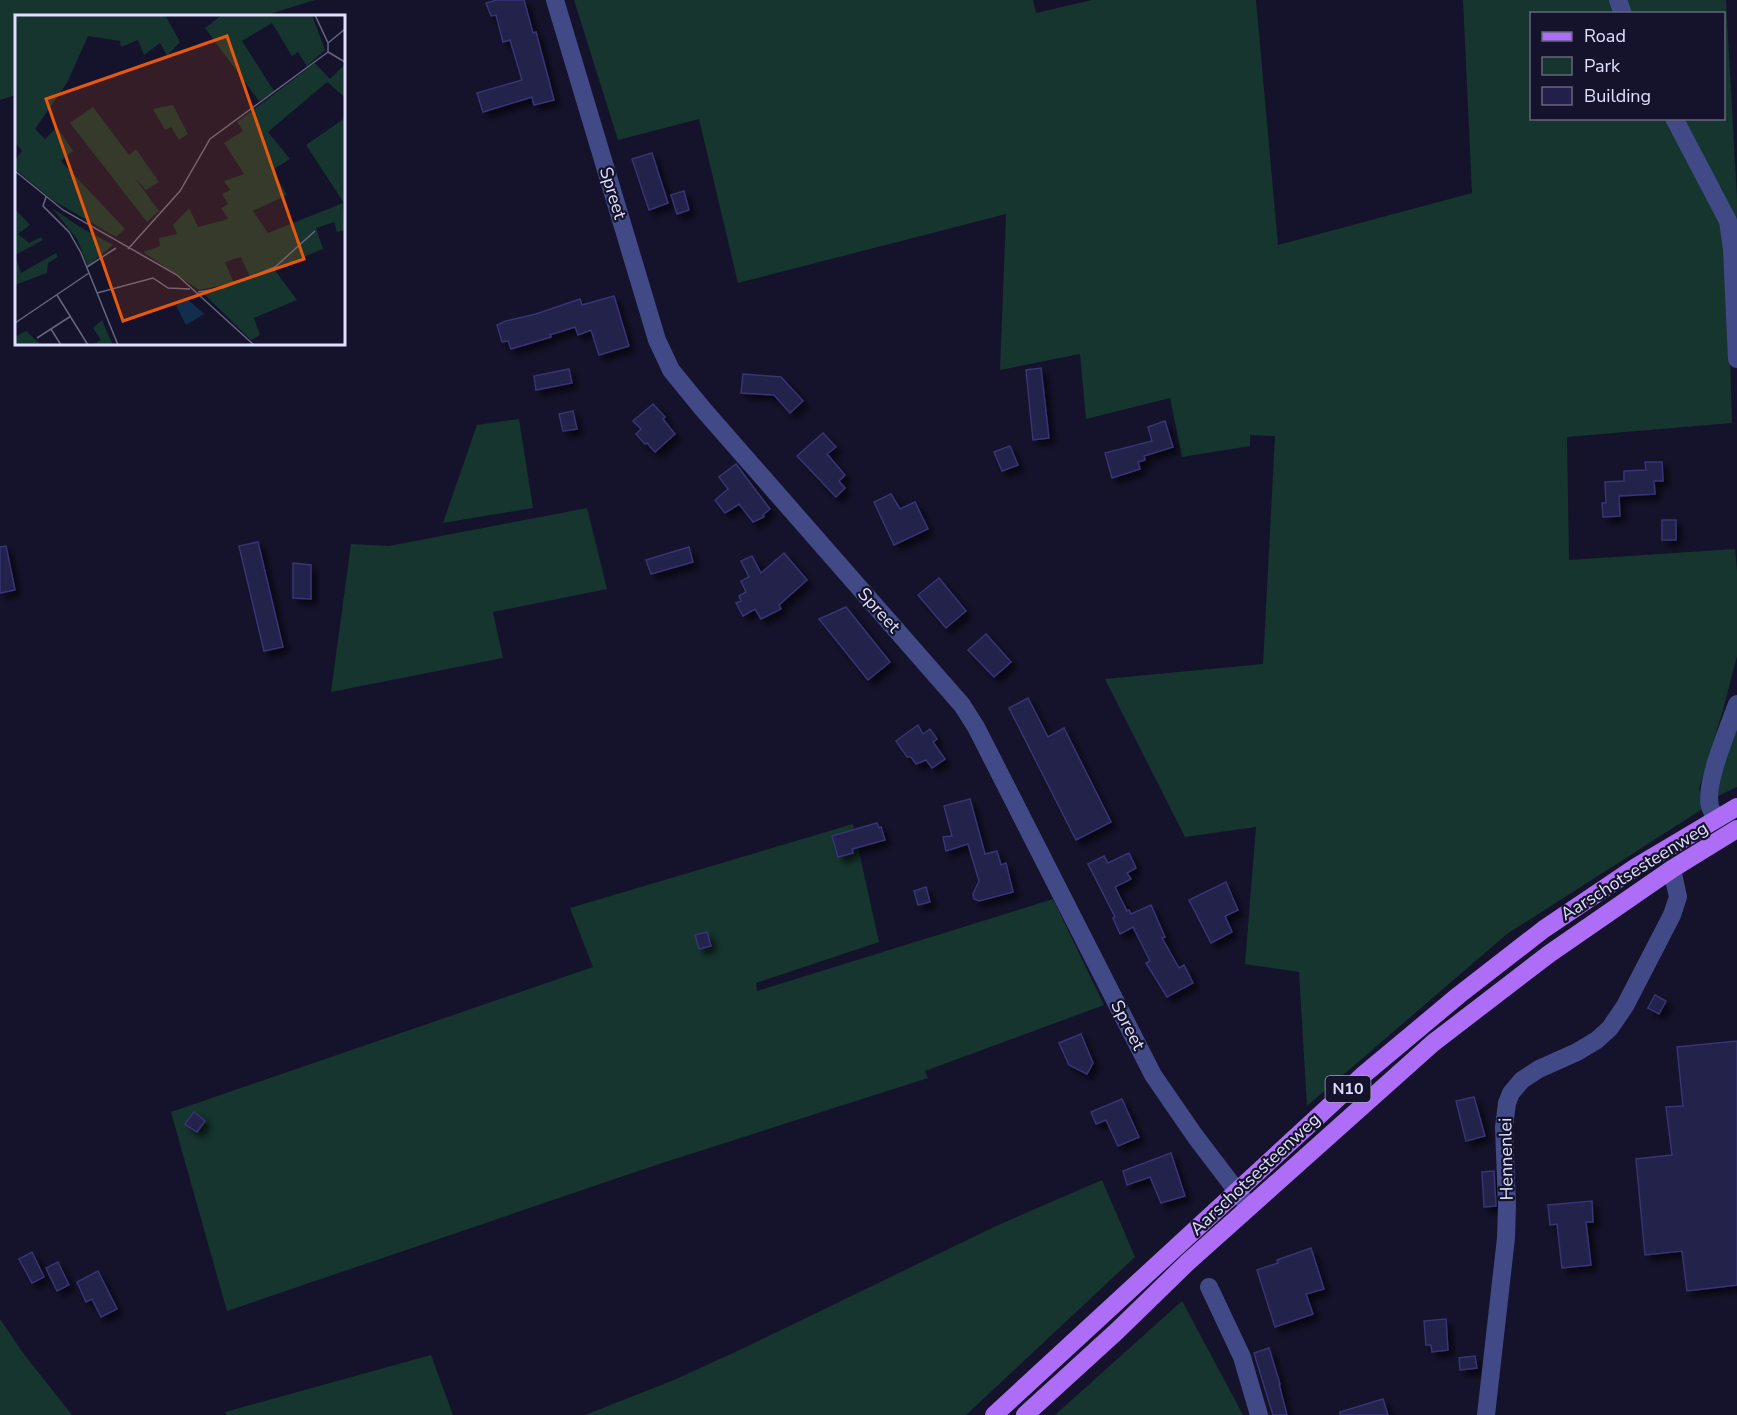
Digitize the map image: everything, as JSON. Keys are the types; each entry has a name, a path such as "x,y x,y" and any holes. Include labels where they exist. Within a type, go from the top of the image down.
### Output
{"main road":[{"name":"Aarschotsesteenweg","path":"994,1415 1362,1076 1544,929 1636,867 1737,807"},
{"name":"Aarschotsesteenweg","path":"1025,1415 1249,1207 1433,1043 1549,954 1672,868 1737,829"}],"street":[{"name":"Spreet","path":"555,0 657,340 671,370 962,705 976,727 1153,1075 1194,1136 1249,1207"},
{"path":"1675,120 1728,220 1732,249 1737,359"},
{"path":"1716,819 1710,806 1709,795 1713,774 1737,704"},
{"name":"Hennenlei","path":"1486,1415 1506,1238 1508,1206 1504,1127 1507,1103 1511,1093 1522,1080 1597,1040 1617,1020 1672,915 1678,897 1672,868"},
{"path":"1209,1287 1242,1358 1259,1415"}],"green space":[{"path":"0,0 315,0 266,15 15,15 15,95 0,100"},
{"path":"574,0 1033,0 1036,13 1092,0 1256,0 1278,245 1472,193 1463,0 1726,0 1737,198 1737,237 1727,260 1732,423 1567,437 1569,560 1735,549 1737,656 1699,789 1704,808 1507,934 1307,1106 1299,972 1245,964 1256,827 1185,837 1105,679 1263,664 1275,436 1250,435 1250,446 1182,457 1170,398 1086,419 1080,354 1000,370 1006,214 738,283 699,119 618,140"},
{"path":"519,419 533,508 443,523 477,425"},
{"path":"587,508 607,589 493,612 503,658 331,692 351,544 389,546"},
{"path":"1737,725 1737,787 1718,796 1721,770"},
{"path":"853,824 879,942 756,983 757,991 1053,899 1104,1005 925,1071 928,1078 656,1165 227,1311 171,1112 593,967 570,908"},
{"path":"1102,1180 1135,1257 966,1415 585,1415 674,1380 996,1226"},
{"path":"1182,1301 1243,1415 1055,1415"},
{"path":"0,1319 23,1353 72,1415 0,1415"},
{"path":"431,1355 453,1415 226,1415 225,1412"}],"building":[{"path":"497,0 524,0 533,33 536,32 554,100 534,105 532,97 483,112 477,93 522,80 510,40 503,42 496,15 491,16 486,3"},
{"path":"652,153 668,203 649,210 632,159"},
{"path":"684,191 689,210 677,214 671,195"},
{"path":"614,296 629,346 599,355 591,330 578,335 575,327 511,349 508,341 502,342 497,325 506,321 536,314 580,299 582,305"},
{"path":"1041,368 1049,438 1033,440 1026,370"},
{"path":"569,369 572,383 536,390 534,376"},
{"path":"743,374 781,377 803,401 790,413 774,395 741,393"},
{"path":"653,404 665,417 663,419 675,434 655,452 636,434 641,429 633,421"},
{"path":"573,411 577,429 563,431 559,414"},
{"path":"1165,421 1173,447 1144,456 1145,460 1138,462 1140,469 1112,478 1105,453 1152,441 1148,427"},
{"path":"823,433 836,447 827,454 845,475 839,481 845,488 836,497 797,456"},
{"path":"1010,446 1018,465 1002,471 994,452"},
{"path":"1645,462 1662,462 1663,481 1654,481 1655,494 1619,496 1620,516 1603,517 1602,503 1606,503 1605,482 1624,481 1624,471 1646,470"},
{"path":"736,464 770,509 763,515 764,517 753,522 739,504 725,513 715,500 728,489 719,477"},
{"path":"891,494 900,509 915,502 928,529 894,545 874,502"},
{"path":"1662,520 1676,520 1676,540 1662,540"},
{"path":"258,542 283,647 264,651 239,546"},
{"path":"6,546 15,590 0,593 0,547"},
{"path":"689,547 693,562 651,574 646,560"},
{"path":"784,553 807,580 779,605 781,609 761,619 755,609 743,616 736,603 741,601 739,596 746,592 741,581 749,577 741,561 752,556 761,573"},
{"path":"293,563 311,565 311,599 293,598"},
{"path":"939,578 966,611 946,628 918,595"},
{"path":"846,607 890,662 868,680 819,619"},
{"path":"986,634 1011,662 994,677 968,650"},
{"path":"1028,698 1048,737 1064,728 1111,822 1076,840 1009,708"},
{"path":"918,725 923,734 930,729 937,739 933,742 945,759 932,768 926,760 916,764 911,757 907,757 896,741"},
{"path":"970,799 985,854 997,851 1001,865 1006,863 1013,892 979,901 974,899 973,894 979,881 968,844 946,851 943,837 952,836 944,806"},
{"path":"877,823 879,828 881,827 885,840 852,849 853,853 838,857 832,836"},
{"path":"1129,853 1136,868 1127,873 1131,879 1115,887 1127,911 1129,910 1131,914 1151,905 1165,937 1162,938 1179,968 1184,965 1193,983 1167,997 1146,963 1150,961 1133,927 1120,934 1113,918 1115,917 1088,864 1104,856 1108,863"},
{"path":"1226,882 1238,910 1225,916 1232,932 1211,943 1189,900"},
{"path":"926,887 930,902 918,905 914,891"},
{"path":"707,932 711,946 699,949 695,935"},
{"path":"1655,995 1666,1001 1659,1014 1648,1008"},
{"path":"1081,1034 1093,1063 1087,1074 1069,1065 1059,1043"},
{"path":"1737,1041 1737,1285 1687,1291 1682,1251 1645,1255 1636,1159 1672,1155 1666,1107 1683,1106 1677,1047"},
{"path":"1474,1097 1485,1136 1466,1141 1456,1101"},
{"path":"1122,1099 1139,1137 1118,1146 1106,1120 1096,1124 1091,1112"},
{"path":"194,1112 205,1121 197,1132 185,1124"},
{"path":"1171,1153 1185,1196 1161,1203 1150,1177 1127,1185 1123,1171"},
{"path":"1494,1171 1496,1206 1484,1207 1482,1172"},
{"path":"1592,1201 1593,1222 1586,1222 1591,1265 1562,1268 1557,1224 1550,1225 1548,1205"},
{"path":"1311,1248 1324,1289 1306,1294 1313,1314 1275,1327 1257,1270"},
{"path":"32,1252 44,1277 32,1283 19,1259"},
{"path":"58,1262 69,1285 57,1291 46,1268"},
{"path":"98,1271 117,1309 101,1317 92,1299 86,1302 77,1282"},
{"path":"1446,1319 1448,1350 1432,1352 1431,1345 1426,1345 1424,1321"},
{"path":"1269,1348 1287,1415 1273,1415 1254,1353"},
{"path":"1475,1356 1477,1368 1460,1370 1459,1358"},
{"path":"1383,1399 1388,1415 1340,1415 1340,1412"}]}
